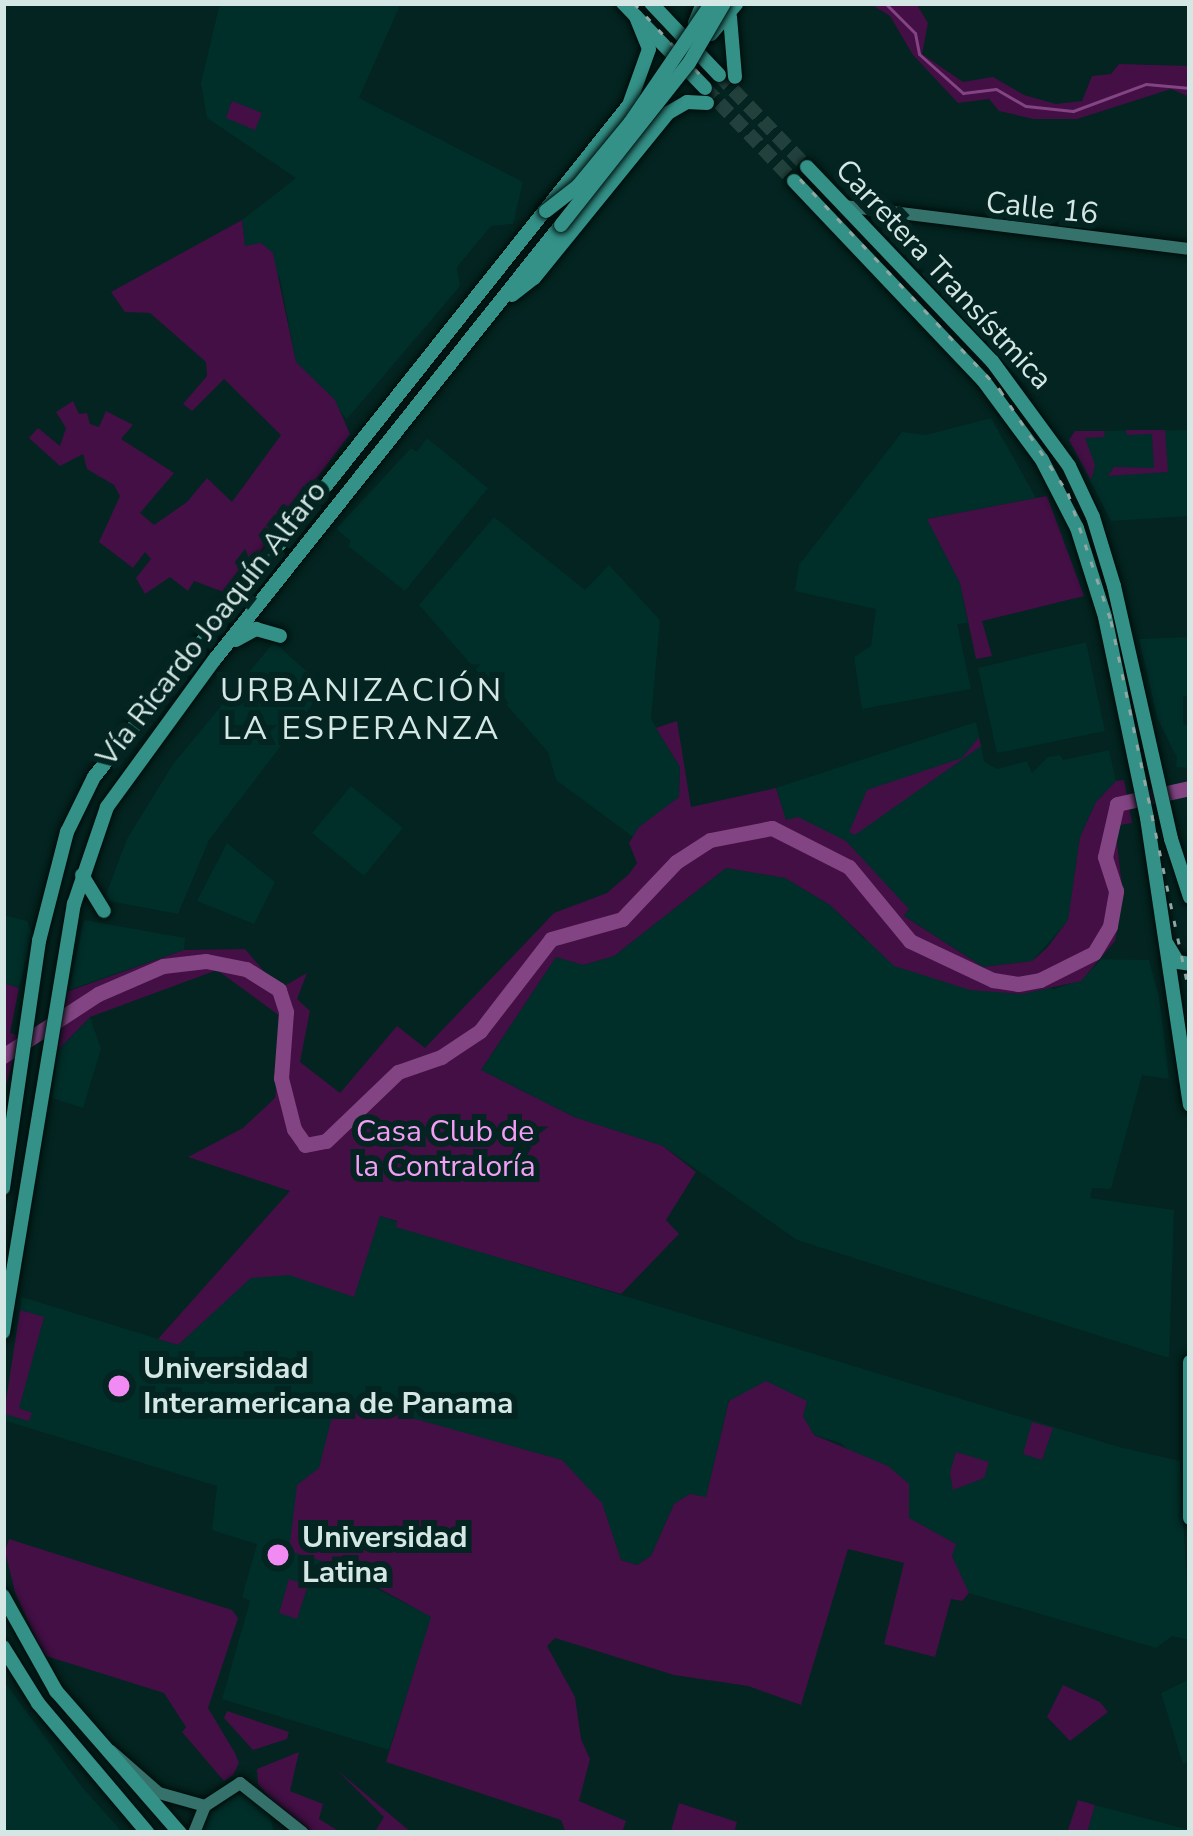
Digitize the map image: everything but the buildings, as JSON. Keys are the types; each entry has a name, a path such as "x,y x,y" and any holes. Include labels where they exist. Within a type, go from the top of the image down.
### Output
{"main road":[{"path":"499,305 534,278 662,119 683,103 706,96 623,3"},
{"path":"651,3 727,76 730,6"},
{"path":"708,3 695,22 708,34 718,32 730,6"},
{"path":"546,211 578,186 630,123 708,3"},
{"name":"Vía Ricardo Joaquín Alfaro","path":"3,1332 74,904 106,806 214,659 499,305 730,6"},
{"path":"546,211 629,105 649,54 636,17"},
{"path":"629,105 651,97 662,105 662,119"},
{"name":"Carretera Transístmica","path":"807,167 992,361 1069,466 1093,517 1114,586 1165,814 1190,897"},
{"name":"Carretera Transístmica","path":"794,181 983,380 1042,460 1078,528 1105,617 1147,818 1190,1105"},
{"name":"Calle 16","path":"844,206 1190,249"},
{"name":"Vía Ricardo Joaquín Alfaro","path":"3,1188 44,919 68,832 106,758 546,211"},
{"path":"872,236 874,222 889,214"},
{"path":"251,613 269,557"},
{"path":"214,659 250,631 280,636"},
{"path":"82,871 87,891 104,911"},
{"path":"49,899 74,904"},
{"path":"44,919 58,931 60,982"},
{"path":"1162,933 1175,959 1190,964"},
{"path":"1175,1013 1190,988"},
{"path":"1190,1361 1190,1518"},
{"path":"3,1596 56,1691 180,1833"},
{"path":"3,1647 38,1703 148,1833"},
{"path":"106,1749 159,1793 205,1806"},
{"path":"194,1833 205,1806 240,1783 303,1833"},
{"path":"275,1814 279,1833"}],"shaded area":[{"path":"226,3 401,3 359,98 523,182 513,224 491,226 457,267 460,286 347,419 296,362 280,278 245,247 242,220 296,178 207,118 201,83 219,7"},
{"path":"991,418 1036,498 928,519 960,583 968,623 957,624 971,689 862,709 854,657 871,646 876,609 795,591 799,565 902,432 926,435"},
{"path":"1190,430 1190,516 1111,521 1069,440 1075,431"},
{"path":"427,438 488,488 405,591 348,546 351,541 336,529 411,448 417,452"},
{"path":"494,517 585,590 609,565 660,620 651,719 680,767 679,797 633,837 556,780 548,752 419,605"},
{"path":"1190,637 1190,696 1183,696 1183,724 1190,726 1190,768 1176,767 1177,758 1157,717 1139,639"},
{"path":"274,642 325,688 209,840 178,914 104,900 127,839 173,764"},
{"path":"1086,642 1105,731 997,753 978,668"},
{"path":"976,722 984,761 997,769 1027,761 1032,773 1048,757 1060,755 1063,760 1109,750 1116,781 1096,802 1080,837 1068,921 1032,961 983,967 903,915 909,910 786,820 776,788"},
{"path":"351,786 403,828 364,876 312,833"},
{"path":"227,843 275,882 254,924 197,901"},
{"path":"726,868 785,878 830,905 864,939 1054,989 1081,980 1102,959 1149,960 1159,997 1169,1079 1142,1075 1111,1189 1092,1188 1090,1198 1174,1210 1169,1358 797,1240 663,1146 574,1117 481,1070 556,957 583,965 614,956"},
{"path":"3,915 27,921 32,933 19,988 3,983"},
{"path":"84,920 185,938 184,950 69,990"},
{"path":"90,1017 101,1049 83,1108 52,1098 58,1050"},
{"path":"316,1195 415,1232 1119,1447 1180,1461 1190,1640 1172,1636 1156,1648 969,1593 959,1581 952,1556 955,1544 908,1518 841,1443 814,1435 803,1416 729,1400 706,1498 674,1504 651,1556 637,1565 621,1560 452,1432 337,1397 325,1562 432,1617 389,1750 222,1699 250,1601 242,1597 257,1544 212,1530 217,1486 3,1420 22,1297 178,1345 250,1278"},
{"path":"1190,1679 1190,1761 1183,1764 1161,1693"},
{"path":"3,1680 81,1786 123,1833 3,1833"},
{"path":"239,1793 253,1798 270,1816 274,1833 200,1833 203,1818"},
{"path":"1095,1805 1190,1830 1190,1833 1087,1833"}],"green space":[{"path":"869,3 916,3 928,23 922,54 963,82 993,77 1024,95 1056,104 1082,101 1092,76 1111,74 1119,64 1190,66 1190,97 1171,89 1077,119 1034,119 999,111 989,99 958,103 913,55 890,16"},
{"path":"232,101 262,113 255,130 226,118"},
{"path":"242,220 245,246 261,243 273,253 296,362 335,400 350,434 229,594 194,581 188,591 170,577 145,594 136,578 151,559 145,552 133,568 99,542 120,496 114,485 87,469 83,454 60,466 29,438 38,428 60,446 66,428 56,412 73,401 79,414 87,413 90,424 99,427 106,411 133,425 121,439 174,473 140,513 154,525 187,502 207,478 232,502 281,435 224,379 192,411 183,404 207,376 206,362 150,313 125,312 111,292"},
{"path":"1126,430 1165,430 1168,472 1108,476 1114,467 1154,468 1152,434 1127,435"},
{"path":"1075,431 1105,431 1104,437 1085,438 1095,465 1091,480 1069,440"},
{"path":"1047,496 1084,596 982,621 992,656 976,659 960,583 927,519"},
{"name":"Casa Club de la Contraloría","path":"677,721 691,807 776,788 786,820 798,817 846,841 909,909 904,916 983,967 1032,961 1047,948 1068,920 1080,837 1096,802 1116,781 1124,780 1132,823 1115,826 1123,895 1115,941 1081,981 1022,994 970,990 894,966 830,905 785,878 726,868 614,956 583,965 556,957 481,1070 574,1117 663,1146 696,1172 666,1220 679,1234 621,1294 396,1227 397,1221 380,1216 354,1297 289,1275 251,1278 178,1345 158,1339 290,1191 188,1157 243,1128 275,1098 284,1019 217,970 90,1017 58,1050 66,992 184,950 245,949 279,989 307,973 297,999 310,1011 300,1062 340,1093 397,1026 425,1048 554,913 607,893 629,874 637,863 629,843 639,827 679,797 680,767 656,728"},
{"path":"979,737 981,746 855,835 849,832 867,790 962,758"},
{"path":"3,983 19,988 10,1033 20,1036 3,1096"},
{"path":"20,1310 44,1317 19,1408 32,1413 29,1421 4,1414"},
{"path":"766,1381 807,1401 803,1416 814,1435 888,1466 909,1484 909,1518 956,1544 952,1556 969,1593 962,1601 951,1599 935,1657 884,1644 904,1563 848,1549 801,1705 748,1686 674,1675 555,1638 547,1646 575,1697 581,1739 590,1759 579,1801 626,1821 622,1833 566,1833 561,1820 386,1762 431,1617 355,1575 336,1581 325,1572 325,1562 289,1551 297,1485 319,1468 337,1397 562,1460 602,1503 621,1560 637,1565 651,1556 674,1504 690,1494 706,1497 729,1401"},
{"path":"1032,1422 1053,1428 1042,1460 1023,1454"},
{"path":"956,1452 989,1462 984,1478 953,1490 950,1473"},
{"path":"9,1539 232,1610 238,1618 208,1708 239,1763 233,1775 224,1781 182,1732 186,1727 164,1693 43,1655 15,1592 5,1551"},
{"path":"289,1579 308,1585 297,1619 279,1613"},
{"path":"1063,1685 1100,1702 1108,1712 1070,1741 1047,1717"},
{"path":"227,1711 289,1732 287,1739 253,1750 224,1718"},
{"path":"299,1752 290,1791 323,1804 319,1819 342,1833 311,1832 290,1820 258,1784 257,1769"},
{"path":"337,1770 412,1833 374,1833 384,1817"},
{"path":"1078,1800 1095,1805 1087,1833 1067,1833"},
{"path":"679,1803 737,1822 734,1833 671,1831"}],"waterway":[{"path":"885,3 915,33 919,54 963,93 996,89 1026,106 1073,111 1146,84 1190,88"},
{"path":"3,1056 98,994 163,966 206,961 246,969 279,990 286,1012 281,1078 294,1129 305,1145 326,1141 398,1072 441,1057 480,1031 551,939 622,919 676,862 710,840 772,828 849,867 910,941 993,980 1018,984 1040,980 1094,953 1110,926 1116,891 1105,857 1117,804 1190,788"}],"tunnel":[{"path":"719,75 807,167"},
{"path":"705,88 794,181"}],"railway":[{"path":"634,3 707,82"},
{"path":"800,179 1000,390 1068,493 1111,621 1190,996"}],"place":[{"name":"Universidad Interamericana de Panama","path":"119,1386"},
{"name":"Universidad Latina","path":"278,1555"}],"district":[{"name":"URBANIZACIÓN LA ESPERANZA","path":"362,710"}]}
